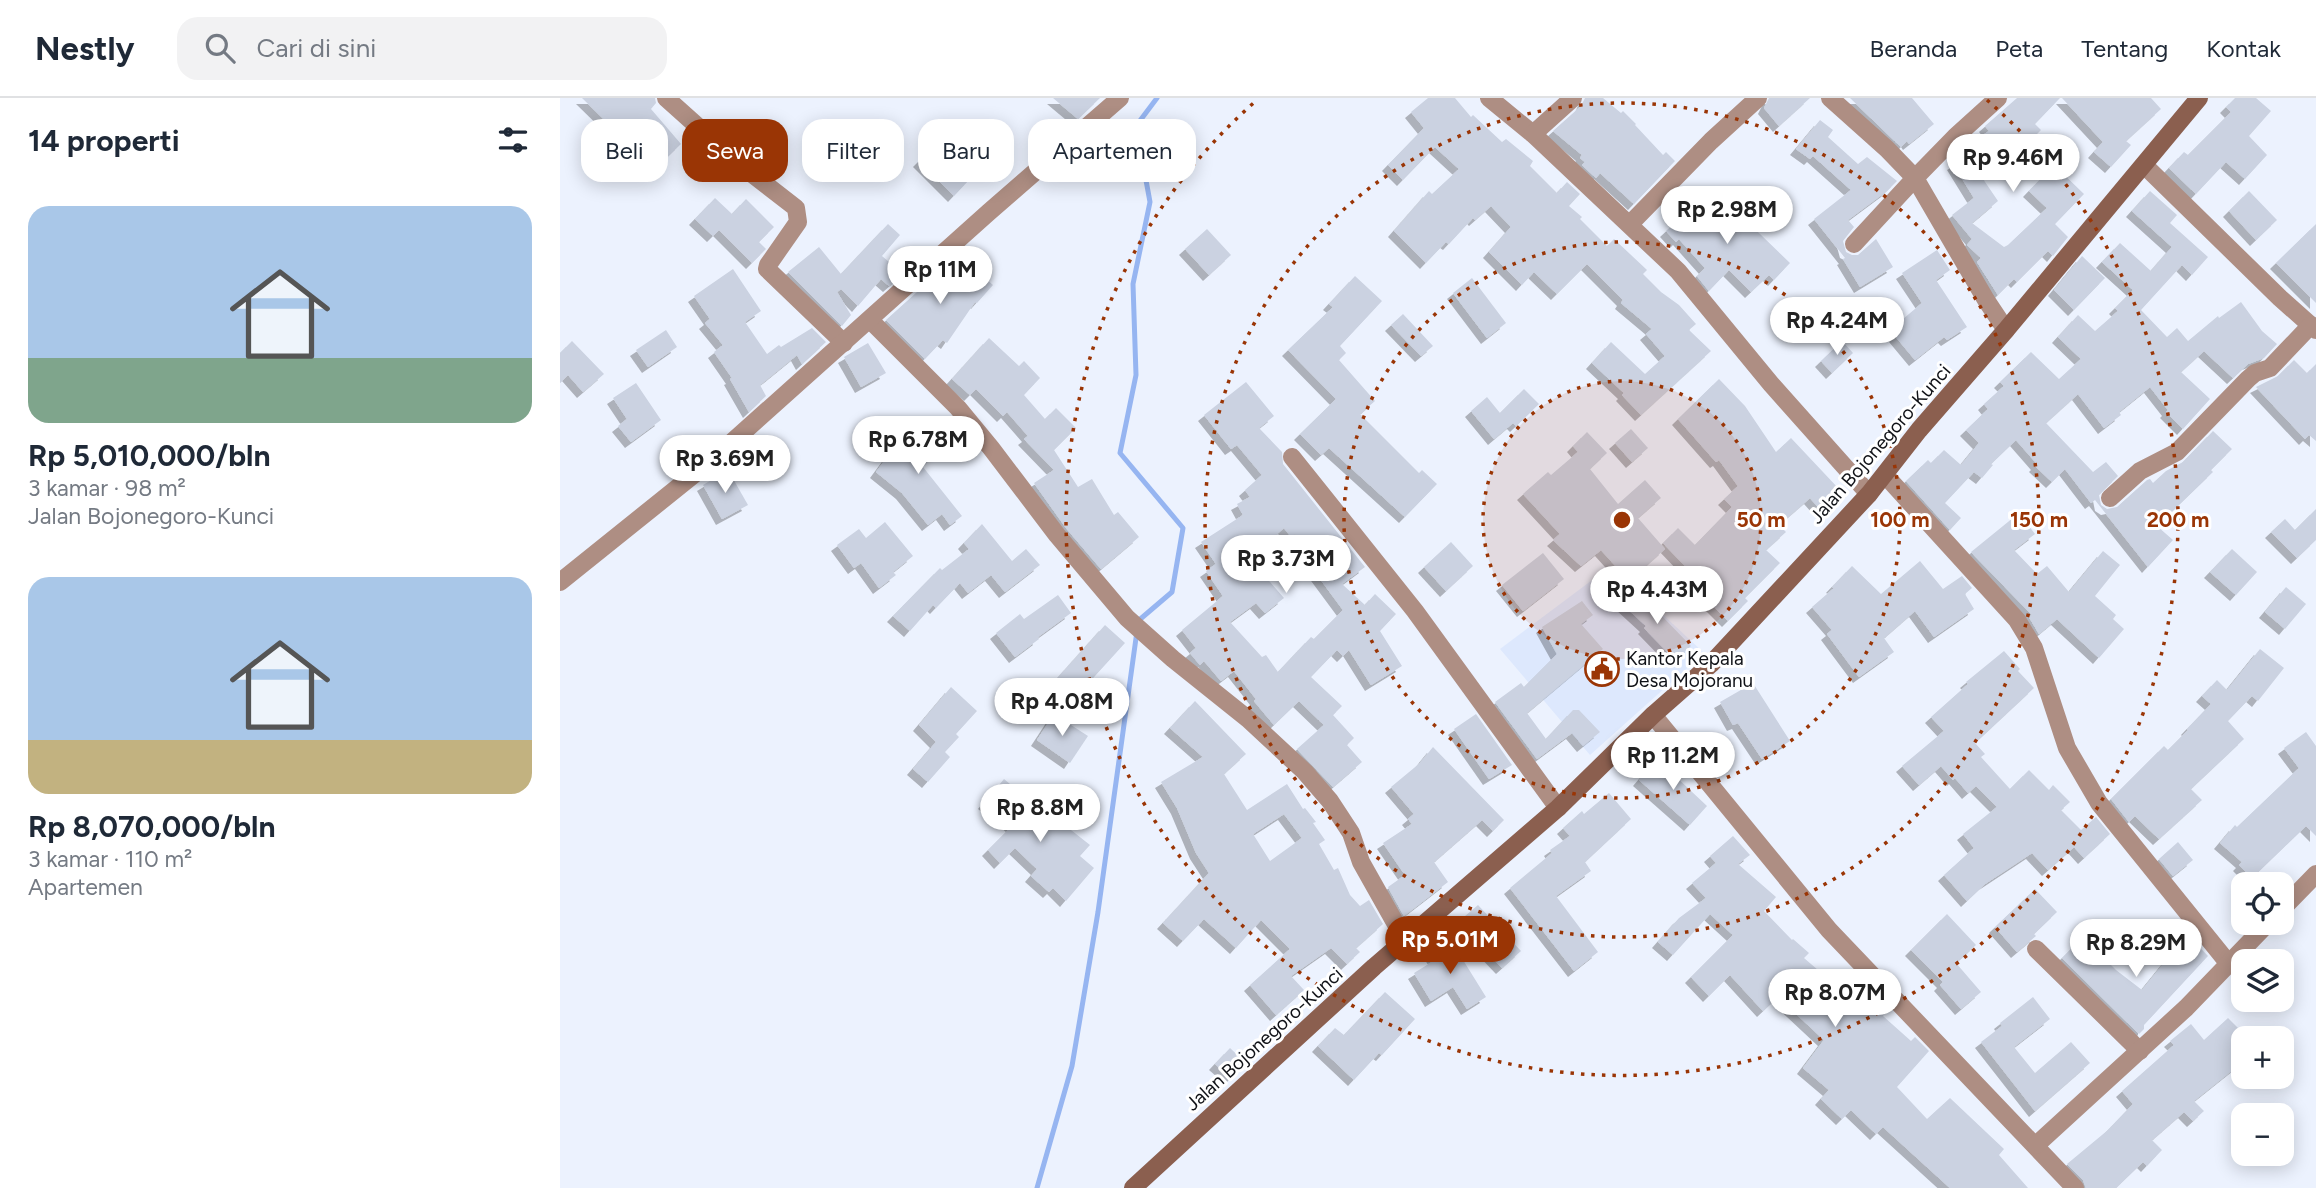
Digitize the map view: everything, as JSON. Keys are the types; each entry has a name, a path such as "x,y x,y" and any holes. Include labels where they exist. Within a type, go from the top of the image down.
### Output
{"main road":[{"name":"Jalan Bojonegoro-Kunci","path":"1133,1188 1374,967 1558,808 1653,715 1711,664 1869,494 1919,429 2144,165 2190,101"}],"street":[{"path":"666,98 743,167 796,208 798,222 767,270 844,343"},
{"path":"560,582 712,460 1120,98"},
{"path":"1489,98 1533,134 1678,271 1771,384 1869,494"},
{"path":"1533,134 1573,98"},
{"path":"1630,225 1711,141 1758,98"},
{"path":"1830,98 1915,178 2006,330"},
{"path":"1854,244 1915,178 1998,98"},
{"path":"2110,498 2140,471 2177,452 2248,379 2259,371 2270,368 2313,328 2144,165"},
{"path":"870,320 958,408 991,447 1057,536 1127,618 1248,719 1304,772 1330,801 1351,833 1361,862 1406,942"},
{"path":"1293,457 1415,611 1558,808"},
{"path":"1885,475 2022,627 2034,648 2067,748 2099,803 2229,964"},
{"path":"1653,715 1829,930 2075,1188"},
{"path":"2294,897 2316,874"},
{"path":"2036,1145 2140,1051 2257,935"},
{"path":"2036,949 2140,1051"}],"shaded area":[{"name":"Kantor Kepala Desa Mojoranu","path":"1611,566 1704,653 1590,755 1500,649"}],"building":[{"path":"582,98 655,98 656,103 651,109 660,119 603,119"},
{"path":"1053,98 1100,98 1078,119"},
{"path":"1428,98 1455,98 1471,117 1473,115 1502,142 1506,139 1533,161 1530,166 1557,193 1567,182 1580,194 1569,206 1582,217 1580,219 1607,246 1614,239 1647,270 1643,274 1679,305 1696,324 1689,330 1711,351 1641,415 1622,395 1624,393 1592,363 1611,342 1645,374 1665,356 1646,334 1652,329 1621,303 1623,300 1587,264 1557,294 1534,272 1522,285 1489,252 1511,227 1491,206 1475,220 1473,218 1449,244 1446,242 1426,263 1394,231 1429,191 1432,194 1459,169 1435,147 1403,180 1388,165 1424,128 1411,112"},
{"path":"1585,98 1603,98 1621,113 1623,111 1663,155 1666,152 1675,161 1634,204 1600,173 1596,178 1582,165 1585,162 1580,158 1582,155 1553,131 1581,106"},
{"path":"1769,98 1810,98 1779,126 1764,108"},
{"path":"1850,98 1912,98 1934,124 1909,144 1907,141 1901,147"},
{"path":"2017,98 2060,98 2035,124 2041,130 2027,144 2030,148 1983,179 1998,201 1972,223 2004,247 2008,245 2047,208 2029,191 2054,165 2084,194 2055,224 2068,237 2053,256 2048,251 2017,282 2014,279 1998,295 1977,262 1981,258 1967,245 1972,239 1952,215 1974,198 1953,164 1972,153 1967,146 1989,131 1985,126"},
{"path":"2062,98 2151,98 2161,109 2126,141 2131,145 2111,167 2094,152 2103,142"},
{"path":"2235,98 2256,98 2271,111 2249,136 2267,155 2245,179 2226,162 2196,194 2169,168 2184,152 2188,155 2231,112 2226,107"},
{"path":"1820,120 1833,130 1828,137 1858,164 1867,157 1897,181 1848,220 1854,227 1843,241 1846,252 1858,255 1876,239 1893,267 1860,287 1843,259 1845,258 1814,219 1851,190 1813,156 1810,159 1796,149"},
{"path":"668,129 681,144 668,157"},
{"path":"940,182 967,182 954,196"},
{"path":"2150,191 2177,215 2170,223 2208,257 2192,275 2182,265 2141,310 2167,337 2177,328 2188,341 2218,316 2219,318 2241,302 2262,331 2277,344 2264,358 2248,364 2233,378 2204,351 2181,372 2210,399 2183,429 2166,412 2168,410 2150,387 2104,428 2078,394 2046,423 2093,472 2106,462 2118,476 2099,495 2101,505 2107,509 2117,507 2147,480 2150,479 2153,483 2166,471 2183,462 2213,431 2232,449 2211,470 2213,472 2157,526 2173,540 2148,567 2095,500 2091,503 2065,469 2052,482 2035,466 2037,464 2016,440 1991,464 1993,465 1982,478 1974,472 1945,503 1961,518 1950,530 1906,481 1928,460 1931,463 1944,450 1961,465 1979,443 1966,430 1988,409 1984,404 2004,386 2000,382 2031,352 2059,379 2081,359 2058,337 2078,315 2095,331 2118,311 2115,308 2133,290 2102,262 2120,243 2151,271 2172,247 2132,211"},
{"path":"2249,191 2277,220 2256,240 2229,211"},
{"path":"1704,196 1720,213 1729,204 1790,263 1774,280 1769,275 1751,292 1729,270 1709,291 1697,276 1705,268 1679,239 1676,242 1666,231"},
{"path":"715,198 732,214 746,199 774,227 759,242 766,249 752,263 719,230 713,236 695,219"},
{"path":"888,224 900,235 882,256 903,274 889,286 881,279 858,306 841,289 837,292 851,315 842,326 788,272 819,247 841,274"},
{"path":"2316,224 2316,303 2276,263"},
{"path":"1207,229 1231,255 1209,275 1185,249"},
{"path":"1937,250 1950,270 1936,280 1967,327 1947,340 1944,337 1915,360 1890,330 1922,303 1902,273"},
{"path":"958,255 993,285 977,303 975,302 947,343 943,340 925,359 886,320"},
{"path":"2082,256 2105,278 2074,310 2054,290"},
{"path":"733,269 761,311 745,322 767,354 812,328 826,342 802,364 797,355 760,385 766,396 749,412 730,379 732,378 714,352 723,345 705,323 710,319 694,296"},
{"path":"1355,276 1382,301 1340,346 1346,353 1339,360 1375,401 1360,414 1419,473 1422,470 1437,484 1405,517 1329,448 1321,455 1300,434 1336,399 1288,350 1333,307 1329,304"},
{"path":"1472,278 1506,323 1487,338 1453,293"},
{"path":"1403,314 1433,346 1421,356 1391,325"},
{"path":"666,330 677,347 648,367 636,350"},
{"path":"989,338 1019,366 1024,361 1040,378 1024,395 1045,419 1056,408 1076,428 1054,450 1078,487 1092,479 1114,515 1118,512 1139,537 1101,569 1066,528 1034,483 1054,470 1024,439 1028,436 1007,412 1003,416 976,389 970,395 952,379"},
{"path":"572,341 604,374 583,392 568,375 560,383 560,353"},
{"path":"1842,341 1853,353 1832,373 1821,361"},
{"path":"868,343 886,373 861,387 844,357"},
{"path":"2294,360 2307,373 2316,364 2316,441 2309,435 2305,439 2256,387 2278,376"},
{"path":"1719,379 1745,406 1776,452 1791,438 1839,489 1818,507 1810,498 1779,525 1786,532 1766,550 1780,563 1745,598 1748,601 1728,621 1703,596 1708,590 1663,543 1678,528 1695,545 1732,507 1724,499 1738,486 1719,460 1716,462 1678,419"},
{"path":"1246,382 1274,416 1259,428 1282,452 1283,464 1365,567 1342,584 1365,605 1375,594 1396,614 1380,631 1402,666 1371,685 1349,650 1343,656 1337,650 1311,677 1342,706 1333,715 1354,738 1347,745 1362,762 1333,787 1297,749 1324,725 1299,701 1274,725 1234,671 1221,681 1204,661 1200,665 1190,653 1196,648 1182,630 1223,596 1206,571 1216,564 1201,542 1243,515 1237,504 1250,497 1245,490 1262,475 1237,445 1231,449 1204,415","holes":["1284,528 1291,537 1295,534 1312,554 1306,560 1343,610 1314,639 1311,637 1278,672 1266,655 1262,657 1230,622 1256,603 1265,613 1284,598 1249,558"]},
{"path":"636,383 661,420 631,442 618,426 627,419 613,398"},
{"path":"1524,389 1539,404 1516,426 1513,423 1494,439 1471,411 1487,397 1500,413"},
{"path":"928,428 945,443 923,467 962,516 950,525 942,514 928,525 902,493 876,472 905,432 916,440"},
{"path":"1631,429 1648,448 1632,462 1615,443"},
{"path":"1587,432 1607,453 1590,469 1618,504 1645,480 1661,498 1638,518 1665,549 1629,581 1601,550 1581,566 1553,540 1560,534 1523,494 1548,472 1551,475 1578,452 1573,446"},
{"path":"728,470 748,505 722,519 703,485"},
{"path":"2316,509 2316,540 2297,558 2271,532 2285,519 2295,530"},
{"path":"2019,513 2035,534 2014,550 2037,574 2047,566 2069,592 2103,551 2120,565 2095,596 2116,615 2113,619 2124,629 2099,658 2057,619 2039,634 2029,617 2032,615 1971,552"},
{"path":"885,522 913,556 893,572 896,575 879,588 861,563 854,568 837,545 859,529 866,538"},
{"path":"982,524 1012,561 1026,549 1040,565 1005,592 991,575 968,593 960,583 936,608 933,605 910,631 893,616 940,568 942,570 969,549 964,543"},
{"path":"1451,542 1473,566 1446,591 1424,567"},
{"path":"2232,549 2257,572 2236,595 2210,572"},
{"path":"1543,553 1564,579 1523,611 1502,585"},
{"path":"1920,561 1943,589 1962,576 1972,588 1965,594 1974,609 1934,637 1915,611 1884,638 1894,652 1859,677 1827,634 1832,630 1812,607 1834,588 1832,587 1852,566 1881,594"},
{"path":"2286,587 2306,604 2285,629 2265,612"},
{"path":"1633,591 1691,646 1675,660 1644,628 1646,626 1622,604"},
{"path":"1058,595 1071,613 1015,657 996,633 1020,614 1024,619"},
{"path":"1582,601 1593,615 1581,624 1603,649 1527,713 1546,739 1573,710 1579,710 1600,732 1583,746 1572,733 1537,759 1495,702 1521,683 1524,687 1557,654 1542,627"},
{"path":"1105,625 1125,643 1074,699 1055,681"},
{"path":"2260,649 2284,668 2258,701 2252,696 2228,721 2244,739 2191,789 2202,800 2159,839 2135,816 2129,822 2111,799 2164,746 2168,750 2188,730 2211,704 2202,696 2217,680 2227,690"},
{"path":"2004,651 2034,688 1975,743 1985,754 1981,757 2010,789 2029,770 2049,790 2053,785 2070,802 2061,810 2081,830 2096,817 2110,834 2084,858 2074,847 2048,870 2032,853 1985,884 1967,901 1944,875 1974,848 1963,834 1997,807 1976,786 1968,793 1941,766 1919,785 1902,766 1944,731 1931,717 1968,684 1966,682"},
{"path":"1753,683 1790,741 1762,759 1738,723 1733,725 1720,702"},
{"path":"951,687 977,711 956,734 959,737 945,752 950,757 928,782 913,769 936,742 919,725"},
{"path":"1195,701 1246,754 1224,774 1247,810 1287,784 1303,809 1305,808 1316,822 1313,823 1325,840 1319,844 1334,870 1338,868 1350,895 1360,906 1369,900 1383,924 1356,948 1360,952 1347,964 1331,948 1291,976 1304,990 1276,1015 1250,985 1290,949 1261,920 1236,948 1204,919 1183,941 1163,923 1209,873 1196,853 1177,808 1161,782 1203,757 1170,728","holes":["1284,814 1302,838 1270,861 1253,834"]},
{"path":"1054,714 1088,736 1070,763 1037,740"},
{"path":"1476,714 1512,765 1489,779 1454,729"},
{"path":"2306,732 2316,746 2316,836 2306,826 2258,872 2246,872 2239,865 2242,862 2220,843 2235,825 2237,827 2299,768 2284,748"},
{"path":"1433,747 1504,820 1493,831 1482,820 1434,862 1448,882 1404,916 1388,887 1405,875 1383,843 1412,824 1408,819 1414,814 1391,787 1420,763"},
{"path":"1657,759 1707,806 1690,825 1639,780"},
{"path":"1004,779 1028,799 1021,809 1040,828 1052,815 1090,845 1080,856 1094,868 1066,901 1053,888 1049,892 1031,876 1037,869 1015,848 1000,863 988,850 1012,826 984,803"},
{"path":"1609,793 1631,819 1585,862 1591,871 1556,896 1598,952 1574,971 1510,888 1552,853 1550,850 1570,836 1563,828"},
{"path":"1733,836 1750,855 1738,864 1776,897 1764,911 1809,953 1804,958 1839,988 1842,985 1863,1002 1867,998 1911,1041 1915,1037 1929,1051 1897,1087 1927,1119 1950,1098 2004,1149 1999,1155 2028,1188 1950,1188 1883,1127 1876,1134 1851,1110 1842,1119 1821,1099 1829,1090 1803,1068 1824,1040 1778,997 1763,1011 1730,975 1709,996 1691,977 1733,935 1710,914 1673,955 1658,942 1679,918 1706,898 1692,883 1716,863 1710,856"},
{"path":"2178,842 2193,860 2173,876 2159,859"},
{"path":"2035,889 2057,912 2034,934 2036,936 2017,952 1995,927"},
{"path":"1478,905 1521,951 1502,968 1458,922"},
{"path":"1947,914 1976,945 1956,963 1981,992 1961,1009 1940,985 1943,982 1911,950"},
{"path":"2184,931 2208,956 2144,1025 2139,1034 2062,958 2083,937 2116,970 2142,990 2172,953 2168,949"},
{"path":"1450,939 1486,997 1467,1009 1453,987 1431,1001 1414,973 1435,960 1430,953"},
{"path":"1385,992 1415,1019 1382,1055 1379,1053 1354,1080 1318,1046 1335,1028 1344,1035"},
{"path":"2033,997 2050,1019 2014,1047 2035,1073 2071,1042 2090,1063 2035,1111 1981,1042"},
{"path":"2228,1018 2236,1026 2231,1026 2231,1071 2194,1101 2204,1111 2193,1121 2184,1112 2152,1140 2162,1150 2147,1166 2143,1162 2116,1188 2086,1188 2083,1180 2067,1164 2108,1130 2133,1104 2122,1091 2174,1045 2170,1041 2191,1024 2204,1040"},
{"path":"1230,1048 1246,1063 1231,1078 1215,1064"}],"waterway":[{"path":"1138,621 1172,592 1183,528 1120,453 1136,375 1133,284 1150,202 1136,126 1157,98"},
{"path":"1037,1188 1072,1066 1098,912 1137,631"}],"place":[{"name":"Kantor Kepala Desa Mojoranu","path":"1602,669"}]}
